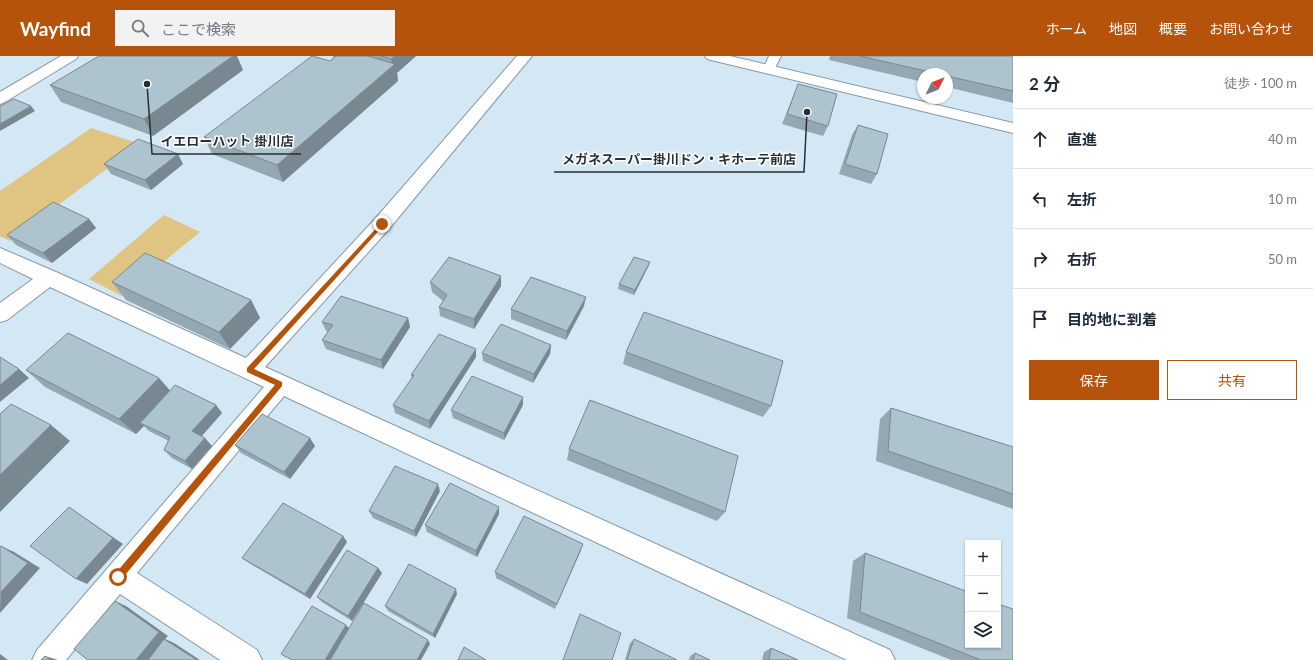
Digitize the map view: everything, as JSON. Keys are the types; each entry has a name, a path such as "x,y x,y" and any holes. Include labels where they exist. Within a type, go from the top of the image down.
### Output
{"street":[{"path":"0,99 71,56"},
{"path":"249,370 382,224 525,56"},
{"path":"712,56 772,63 1013,128"},
{"path":"0,254 880,660"},
{"path":"0,314 49,277"},
{"path":"46,660 118,577 280,384"},
{"path":"118,577 247,660"}],"shaded area":[{"path":"91,128 140,144 10,241 0,236 0,191"},
{"path":"164,215 200,232 122,296 89,279"}],"building":[{"path":"99,56 233,56 144,119 50,85"},
{"path":"312,56 330,61 336,56 368,56 395,64 277,165 204,137"},
{"path":"381,56 395,56 391,59"},
{"path":"860,56 1013,56 1013,91 953,77 953,68 917,69"},
{"path":"798,84 837,94 828,126 787,114"},
{"path":"14,99 31,106 0,124 0,106"},
{"path":"858,125 888,134 877,174 845,164"},
{"path":"138,139 178,154 145,180 104,164"},
{"path":"53,202 89,219 43,253 7,235"},
{"path":"145,253 251,300 219,332 112,282"},
{"path":"449,257 501,276 474,319 439,307 447,295 430,282"},
{"path":"634,257 650,262 635,290 619,284"},
{"path":"531,277 586,297 567,331 511,309"},
{"path":"341,296 408,318 381,360 322,340 333,325 322,322"},
{"path":"644,312 783,361 771,406 626,352"},
{"path":"501,324 551,345 534,374 482,353"},
{"path":"68,333 159,378 119,419 26,370"},
{"path":"439,334 476,349 429,421 393,405 414,375 411,375"},
{"path":"0,357 19,369 0,385"},
{"path":"472,376 523,397 504,433 451,410"},
{"path":"175,385 216,405 192,431 205,438 185,461 164,450 170,437 140,423"},
{"path":"590,400 738,456 725,512 569,449"},
{"path":"11,404 51,425 0,475 0,414"},
{"path":"891,408 1013,447 1013,494 888,451"},
{"path":"262,414 310,438 284,472 235,445"},
{"path":"395,466 438,484 414,531 369,511"},
{"path":"450,483 499,507 476,551 425,525"},
{"path":"283,503 343,536 305,594 242,558"},
{"path":"69,507 113,538 76,579 30,546"},
{"path":"524,516 583,544 557,604 495,572"},
{"path":"1,546 28,563 0,593 0,547"},
{"path":"347,550 378,568 348,616 317,597"},
{"path":"865,553 965,591 965,648 1001,648 1001,605 1013,609 1013,660 981,660 860,612"},
{"path":"409,564 456,589 433,634 385,606"},
{"path":"115,601 159,632 136,660 88,660 74,649"},
{"path":"364,603 428,640 417,660 330,660"},
{"path":"312,606 346,625 325,660 292,660 281,654"},
{"path":"580,614 621,633 612,660 563,660"},
{"path":"164,639 197,660 148,660"},
{"path":"634,639 677,660 627,660"},
{"path":"464,647 486,660 458,660"},
{"path":"771,648 798,660 769,660"},
{"path":"695,653 710,660 693,660"},
{"path":"45,656 50,660 41,660"}],"place":[{"name":"イエローハット 掛川店","path":"147,84"},
{"name":"メガネスーパー掛川ドン・キホーテ前店","path":"807,112"}],"route":[{"path":"118,577 280,384 249,370 382,224"}]}
